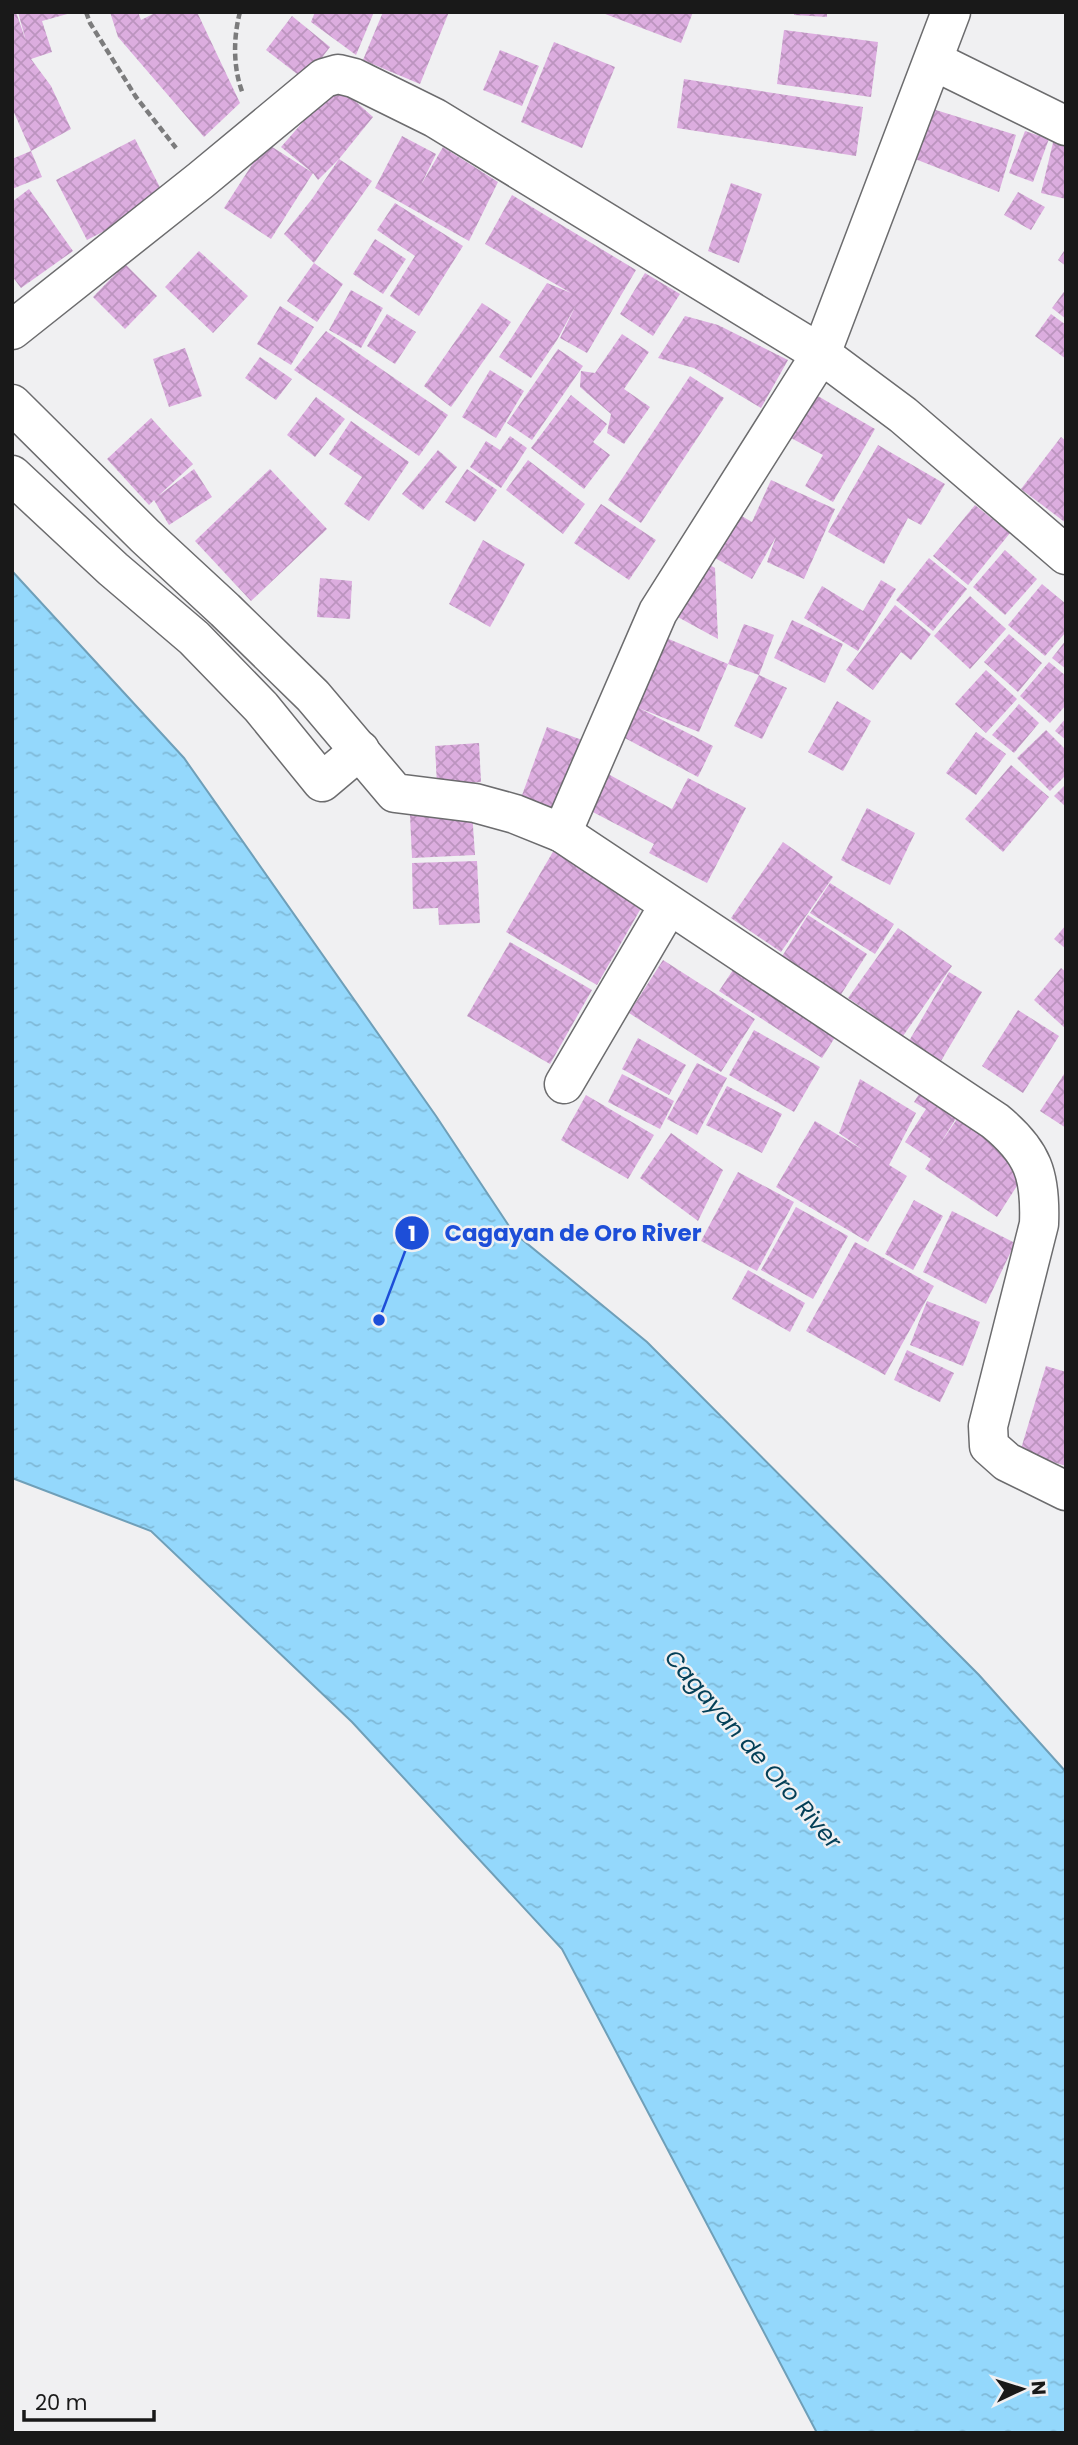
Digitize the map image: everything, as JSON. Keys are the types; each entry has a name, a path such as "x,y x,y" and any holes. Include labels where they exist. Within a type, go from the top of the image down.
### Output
{"street":[{"path":"562,833 658,612 821,354 951,12"},
{"path":"934,61 1066,126"},
{"path":"12,330 201,180 259,129 324,78 338,74 355,78 435,118 821,354 903,415 1066,555"},
{"path":"12,404 145,536 277,659 313,696 394,793 475,803 515,814 562,833 995,1121 1012,1135 1028,1155 1036,1171 1040,1195 1039,1224 988,1426 989,1446 1007,1462 1066,1492"},
{"path":"12,475 113,569 194,638 261,707 321,782 360,750"},
{"path":"564,1084 669,905"}],"path":[{"path":"86,12 90,23 136,97 201,180"},
{"path":"240,12 236,27 237,65 241,89 259,129"}],"water":[{"path":"12,571 184,758 436,1116 513,1232 647,1342 979,1675 1066,1772 1066,2433 817,2433 562,1949 352,1722 151,1531 12,1478"}],"building":[{"path":"12,12 16,12 26,41 18,12 71,13 42,21 52,52 31,59 51,86 71,129 31,151 12,108"},
{"path":"110,12 138,12 141,20 157,12 197,12 240,103 204,137 118,37"},
{"path":"315,12 374,12 356,55 311,22"},
{"path":"383,12 449,12 420,84 363,60"},
{"path":"600,12 693,12 681,43"},
{"path":"794,12 827,12 827,17 794,15"},
{"path":"292,16 330,47 305,80 266,50"},
{"path":"784,30 878,42 871,97 777,84"},
{"path":"554,42 615,67 582,148 521,122"},
{"path":"500,50 539,66 522,106 483,90"},
{"path":"684,79 863,107 856,156 677,128"},
{"path":"336,84 373,117 318,180 281,147"},
{"path":"923,106 1016,135 999,192 910,157"},
{"path":"1056,130 1066,132 1066,199 1041,193"},
{"path":"1025,131 1049,139 1033,182 1009,173"},
{"path":"402,136 436,154 421,185 443,147 498,182 469,241 375,188"},
{"path":"135,139 166,199 87,240 56,180"},
{"path":"266,143 313,173 271,239 224,208"},
{"path":"31,151 42,177 12,189 12,159"},
{"path":"339,159 372,181 314,263 284,234"},
{"path":"731,183 762,194 739,263 708,251"},
{"path":"29,189 73,251 21,288 12,276 12,202"},
{"path":"1018,192 1045,207 1031,230 1004,215"},
{"path":"512,195 636,270 587,353 560,338 576,305 557,340 531,378 499,357 547,283 571,293 485,244"},
{"path":"395,203 463,246 419,316 390,296 415,256 377,230"},
{"path":"375,239 406,259 383,294 353,274"},
{"path":"1066,248 1066,266 1058,260"},
{"path":"199,251 248,296 213,333 165,287"},
{"path":"314,263 343,284 317,322 287,301"},
{"path":"125,264 157,296 125,329 93,297"},
{"path":"645,273 680,294 653,336 620,314"},
{"path":"1066,289 1066,319 1052,308"},
{"path":"351,290 383,308 361,348 329,330"},
{"path":"482,303 511,322 451,407 424,386"},
{"path":"280,306 314,327 291,365 257,344"},
{"path":"387,314 416,332 395,364 367,346"},
{"path":"1051,314 1066,325 1066,359 1035,336"},
{"path":"685,316 718,325 788,360 761,408 694,368 658,358"},
{"path":"326,331 448,415 419,456 294,370"},
{"path":"622,334 649,352 624,389 650,407 624,444 607,433 611,414 580,387 581,371 595,373"},
{"path":"185,348 202,396 169,407 153,359"},
{"path":"558,349 583,366 532,440 507,423"},
{"path":"260,357 292,379 276,400 245,378"},
{"path":"490,370 524,391 496,438 462,417"},
{"path":"690,376 724,398 641,523 608,500"},
{"path":"571,395 607,424 593,442 610,455 584,489 531,448"},
{"path":"816,395 875,429 833,502 805,486 823,455 791,438"},
{"path":"316,397 345,419 315,457 287,435"},
{"path":"151,418 193,464 157,497 194,469 212,497 169,525 154,500 149,505 107,459"},
{"path":"351,421 409,462 369,521 344,504 362,477 329,454"},
{"path":"510,436 527,448 501,488 470,467 486,441 500,450"},
{"path":"1061,437 1066,441 1066,523 1021,489"},
{"path":"878,445 945,484 921,525 908,518 884,564 828,532"},
{"path":"438,450 457,467 423,510 402,494"},
{"path":"528,460 585,504 563,534 506,490"},
{"path":"270,469 327,529 251,601 195,541"},
{"path":"467,469 497,490 475,522 445,502"},
{"path":"771,480 835,509 804,579 767,562 776,537 752,579 701,550 726,507 752,522"},
{"path":"601,504 656,540 629,580 574,543"},
{"path":"975,505 1010,533 968,585 933,556"},
{"path":"483,540 525,564 490,627 449,604"},
{"path":"1005,550 1037,579 1005,615 973,587"},
{"path":"694,556 715,568 718,639 665,610"},
{"path":"929,558 967,589 933,631 896,600"},
{"path":"320,578 352,581 350,619 317,617"},
{"path":"881,580 896,589 858,651 804,618 822,586 863,611"},
{"path":"1042,584 1066,604 1066,632 1045,656 1008,625"},
{"path":"970,596 1006,629 970,669 934,636"},
{"path":"895,605 931,634 911,660 901,652 873,690 846,670"},
{"path":"792,620 843,644 825,683 774,658"},
{"path":"744,624 774,635 759,675 728,664"},
{"path":"1009,634 1042,663 1018,692 984,662"},
{"path":"664,637 728,664 699,732 639,708 713,746 698,777 621,736"},
{"path":"1066,640 1066,669 1052,658"},
{"path":"1049,662 1066,676 1066,705 1050,723 1020,696"},
{"path":"986,670 1017,699 986,733 955,704"},
{"path":"759,675 787,688 762,739 734,726"},
{"path":"837,701 871,721 843,771 808,752"},
{"path":"1019,704 1039,723 1014,753 992,735"},
{"path":"1066,718 1066,740 1055,731"},
{"path":"547,727 582,740 557,811 521,798"},
{"path":"1046,730 1066,750 1066,775 1050,791 1017,758"},
{"path":"976,732 1006,754 976,795 946,773"},
{"path":"479,743 481,782 437,785 435,746"},
{"path":"1011,765 1049,797 1003,852 965,819"},
{"path":"608,774 672,809 688,778 746,808 707,883 649,853 654,844 589,810"},
{"path":"1066,784 1066,807 1054,796"},
{"path":"867,808 915,833 890,885 841,860"},
{"path":"472,812 475,855 412,858 410,815"},
{"path":"783,842 833,877 781,952 731,918"},
{"path":"554,850 644,903 597,985 506,932"},
{"path":"477,861 480,923 439,925 438,908 413,909 412,863"},
{"path":"830,883 894,924 875,954 810,913"},
{"path":"808,915 867,954 840,996 781,958"},
{"path":"1066,925 1066,949 1054,939"},
{"path":"898,928 952,966 903,1036 848,998"},
{"path":"510,942 592,990 550,1064 467,1016"},
{"path":"663,960 755,1019 721,1072 629,1013"},
{"path":"735,967 837,1034 822,1058 719,991"},
{"path":"1061,968 1066,972 1066,1029 1034,1000"},
{"path":"949,972 982,992 941,1061 909,1041"},
{"path":"1018,1010 1059,1036 1023,1093 982,1066"},
{"path":"754,1030 820,1067 794,1112 729,1075"},
{"path":"638,1038 686,1065 669,1095 622,1069"},
{"path":"697,1063 727,1078 697,1135 667,1119"},
{"path":"1066,1071 1066,1128 1040,1111"},
{"path":"622,1074 674,1101 660,1129 608,1102"},
{"path":"860,1079 916,1113 889,1165 907,1176 868,1242 776,1187 815,1121 863,1150 839,1133"},
{"path":"727,1086 782,1114 762,1153 706,1125"},
{"path":"923,1088 960,1112 938,1147 957,1119 1029,1167 997,1217 925,1169 931,1159 905,1142 926,1109 914,1102"},
{"path":"586,1095 654,1135 628,1179 561,1140"},
{"path":"671,1133 723,1170 698,1221 640,1178"},
{"path":"738,1172 794,1202 757,1271 701,1241"},
{"path":"914,1200 943,1216 913,1270 885,1254"},
{"path":"796,1207 848,1236 813,1299 761,1270"},
{"path":"952,1211 1015,1243 986,1304 923,1272"},
{"path":"855,1242 934,1286 885,1375 806,1331"},
{"path":"748,1270 805,1303 790,1332 732,1299"},
{"path":"927,1301 980,1322 963,1366 910,1345"},
{"path":"907,1350 954,1373 940,1402 894,1380"},
{"path":"1046,1366 1066,1372 1066,1466 1020,1452"}],"place":[{"name":"Cagayan de Oro River","path":"379,1320"}]}
